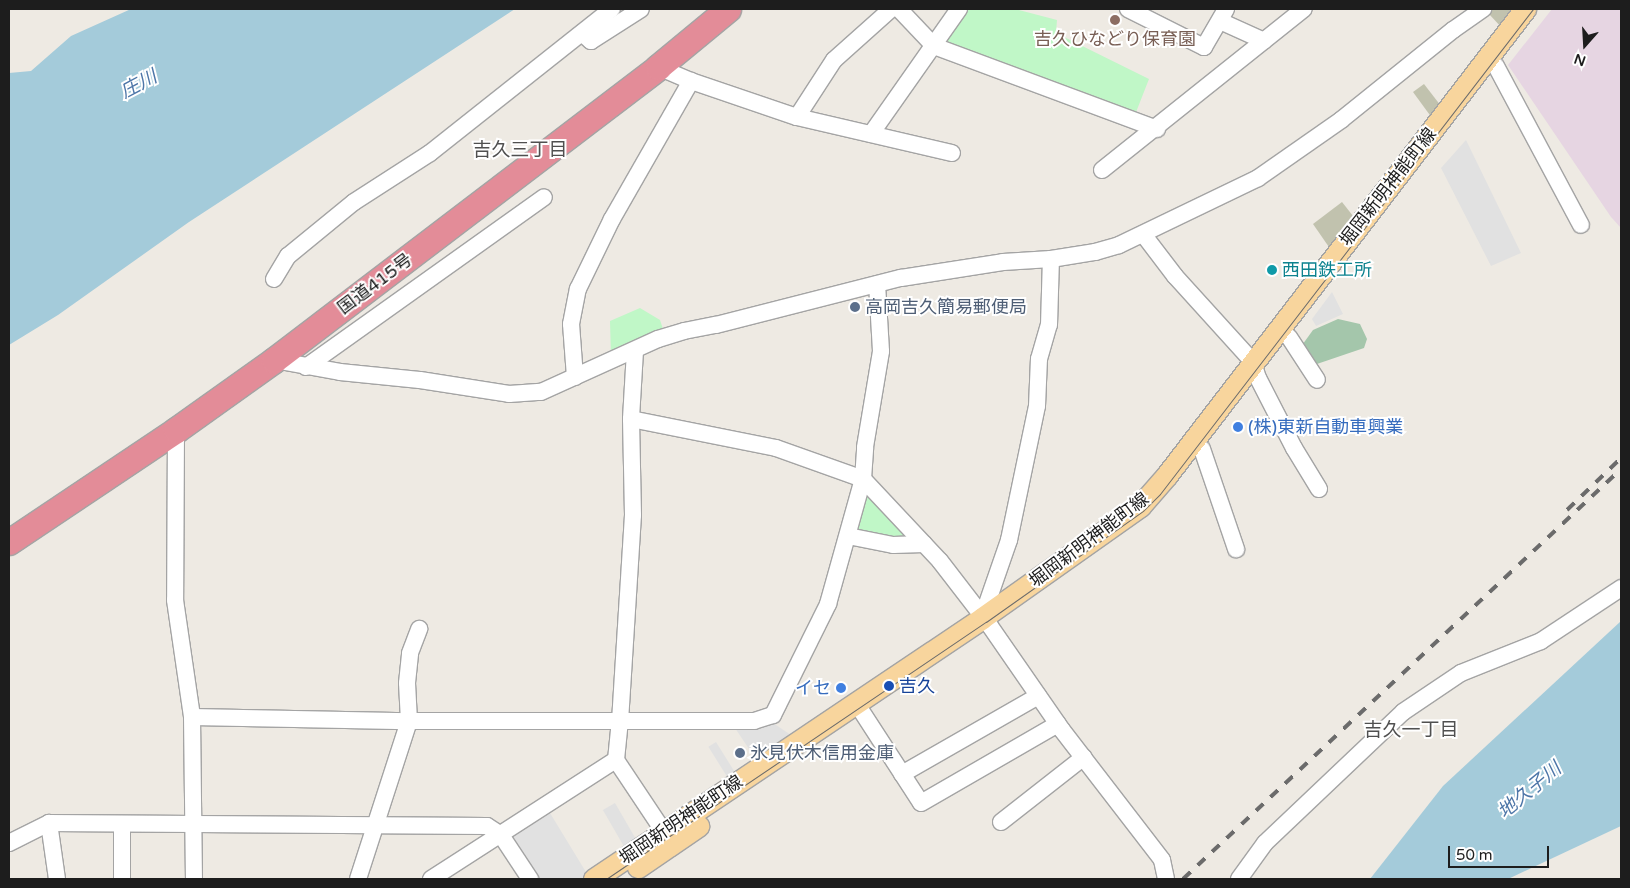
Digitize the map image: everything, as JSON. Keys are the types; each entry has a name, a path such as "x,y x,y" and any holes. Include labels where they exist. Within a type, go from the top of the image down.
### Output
{"highway":[{"name":"国道415号","path":"9,542 176,430 274,360 658,67 728,9"}],"main road":[{"name":"堀岡新明神能町線","path":"620,879 668,838 986,622 1146,517 1202,449 1256,370 1525,9"},
{"name":"堀岡新明神能町線","path":"594,879 668,838 862,712 986,622 1140,506 1256,370 1289,337 1540,9"}],"street":[{"path":"274,278 288,256 354,202 430,153 612,9"},
{"path":"582,33 591,41 641,9"},
{"path":"797,117 834,60 891,9"},
{"path":"899,9 934,46 1156,129"},
{"path":"871,134 959,9"},
{"path":"1128,9 1204,47 1223,15 1264,41"},
{"path":"1102,170 1156,129 1304,9"},
{"path":"274,360 340,372 420,380 509,394 541,392 658,339 684,331 716,325 901,278 1003,262 1051,259 1094,252 1119,245 1171,218 1258,178 1341,120 1453,30 1471,12"},
{"path":"1496,66 1581,225"},
{"path":"658,67 691,81 797,117 952,153"},
{"path":"576,376 571,324 578,289 612,219 691,81"},
{"path":"306,367 544,198"},
{"path":"1143,234 1175,276 1256,370 1294,448 1319,489"},
{"path":"986,622 1009,540 1037,406 1039,358 1049,324 1051,259"},
{"path":"192,717 409,721 754,721 773,715 828,604 863,479 865,447 881,352 877,284"},
{"path":"1289,337 1317,380"},
{"path":"634,351 631,419 633,514 616,760 668,838"},
{"path":"631,419 776,448 863,479 940,561 1058,724 1162,860 1166,879"},
{"path":"176,430 175,600 192,717 194,879"},
{"path":"1202,449 1236,549"},
{"path":"848,536 893,545 924,544"},
{"path":"1239,879 1265,843 1403,712 1461,673 1541,641 1621,588"},
{"path":"358,879 409,721 410,653 419,629"},
{"path":"902,774 1038,696"},
{"path":"862,712 922,803 1058,724"},
{"path":"1001,822 1084,756"},
{"path":"431,879 616,760"},
{"path":"9,843 49,823 487,826 501,835 530,879"},
{"path":"49,823 57,879"},
{"path":"122,824 122,879"}],"shaded area":[{"path":"1494,9 1519,9 1503,29 1488,13"},
{"path":"1552,9 1621,9 1621,228 1611,217 1508,65"},
{"path":"1424,84 1441,106 1432,118 1413,92"},
{"path":"1466,140 1521,253 1491,266 1441,168"},
{"path":"1342,202 1357,221 1331,250 1313,224"},
{"path":"1332,292 1343,314 1316,326 1312,319"},
{"path":"767,719 794,737 757,761 735,728"},
{"path":"716,742 735,773 727,777 708,747"},
{"path":"615,803 638,843 626,850 603,810"},
{"path":"550,813 589,877 585,879 539,879 511,836"}],"green space":[{"path":"960,9 1015,9 1057,20 1056,33 1149,79 1131,125 934,43"},
{"path":"640,308 660,320 665,335 611,357 610,321"},
{"path":"1338,319 1360,324 1367,339 1364,348 1311,366 1300,348 1313,330"},
{"path":"863,479 924,544 848,536"}],"water":[{"name":"庄川","path":"131,9 515,9 189,222 58,315 9,345 9,73 31,71 71,36"},
{"name":"地久子川","path":"1621,621 1621,826 1508,879 1370,879 1443,786"}],"tram line":[{"path":"606,879 986,622 1143,511 1160,494 1533,9"}],"railway":[{"path":"1567,510 1621,458"},
{"path":"1183,879 1621,469"}],"place":[{"name":"吉久ひなどり保育園","path":"1115,20"},
{"name":"西田鉄工所","path":"1272,270"},
{"name":"高岡吉久簡易郵便局","path":"855,307"},
{"name":"(株)東新自動車興業","path":"1238,427"},
{"name":"吉久","path":"889,686"},
{"name":"イセ","path":"841,688"},
{"name":"氷見伏木信用金庫","path":"740,753"}],"district":[{"name":"吉久三丁目","path":"520,151"},
{"name":"吉久一丁目","path":"1411,731"}]}
